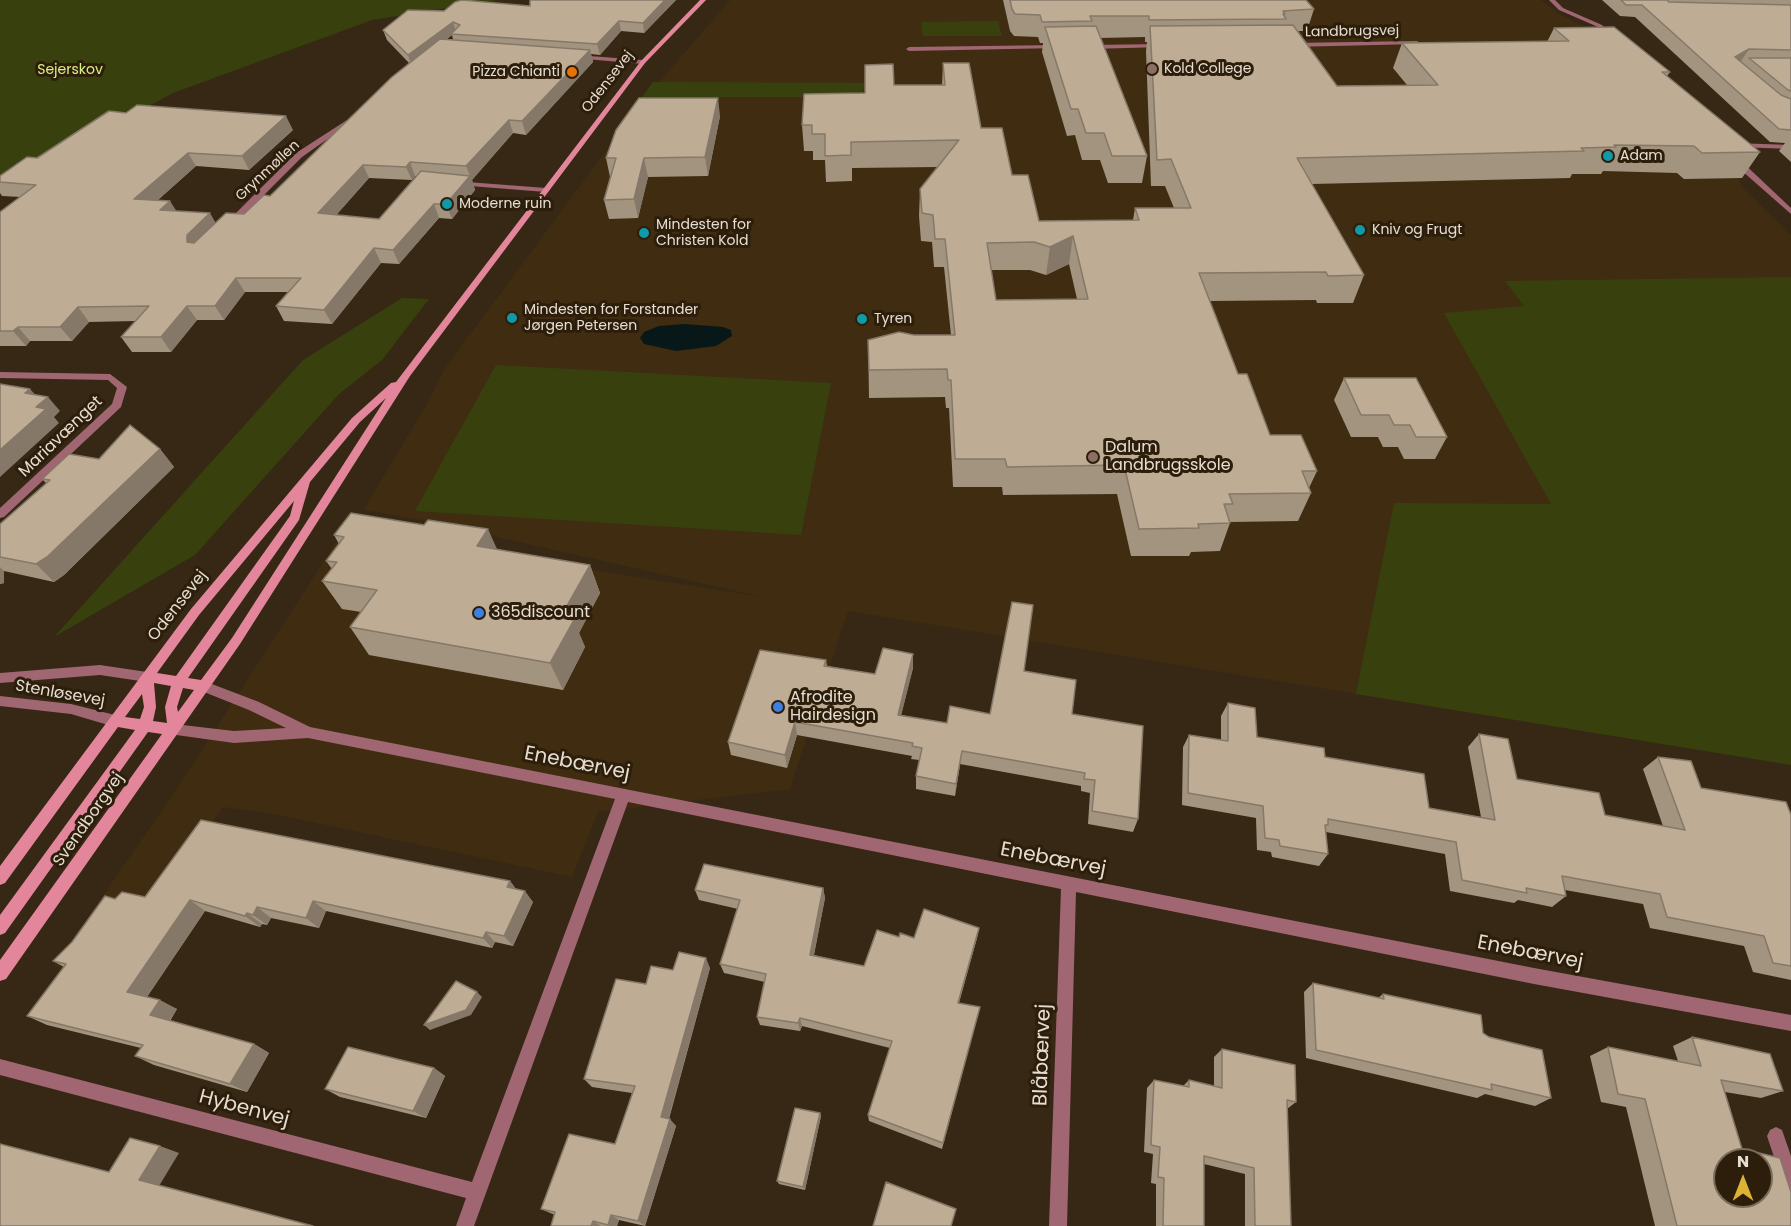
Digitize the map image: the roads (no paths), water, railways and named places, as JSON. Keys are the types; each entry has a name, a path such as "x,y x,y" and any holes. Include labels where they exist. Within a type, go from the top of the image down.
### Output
{"main road":[{"name":"Odensevej","path":"204,686 236,641 406,374 643,62 703,0"},
{"name":"Odensevej","path":"0,878 195,612 356,420 406,374"},
{"path":"115,721 174,730 171,706 178,683 295,517 307,476"},
{"path":"0,928 145,726 150,706 147,677 204,686"},
{"name":"Svendborgvej","path":"0,973 204,686"}],"street":[{"path":"1552,0 1561,9 1600,26 1612,41 1623,49"},
{"name":"Landbrugsvej","path":"1279,45 1421,43"},
{"path":"1081,47 1170,46"},
{"path":"909,48 1061,47"},
{"path":"568,57 643,62"},
{"name":"Grynmøllen","path":"225,229 299,155 356,116"},
{"path":"1791,147 1729,149 1791,212"},
{"path":"442,182 546,190"},
{"name":"Mariavænget","path":"0,375 110,377 122,387 117,405 0,514"},
{"name":"Stenløsevej","path":"0,678 100,670 147,677"},
{"name":"Enebærvej","path":"204,686 254,706 308,732 1070,885 1534,976 1791,1023"},
{"name":"Stenløsevej","path":"0,701 71,709 115,721"},
{"name":"Enebærvej","path":"174,730 234,737 308,732"},
{"path":"465,1226 624,795"},
{"name":"Blåbærvej","path":"1058,1226 1070,885"},
{"name":"Hybenvej","path":"0,1067 477,1192"},
{"path":"1776,1136 1791,1184"}],"place":[{"name":"Kold College","path":"1152,69"},
{"name":"Pizza Chianti","path":"572,72"},
{"name":"Adam","path":"1608,156"},
{"name":"Moderne ruin","path":"447,204"},
{"name":"Kniv og Frugt","path":"1360,230"},
{"name":"Mindesten for Christen Kold","path":"644,233"},
{"name":"Mindesten for Forstander Jørgen Petersen","path":"512,318"},
{"name":"Tyren","path":"862,319"},
{"name":"Dalum Landbrugsskole","path":"1093,457"},
{"name":"365discount","path":"479,613"},
{"name":"Afrodite Hairdesign","path":"778,707"}],"park label":[{"name":"Sejerskov","path":"70,70"}]}
